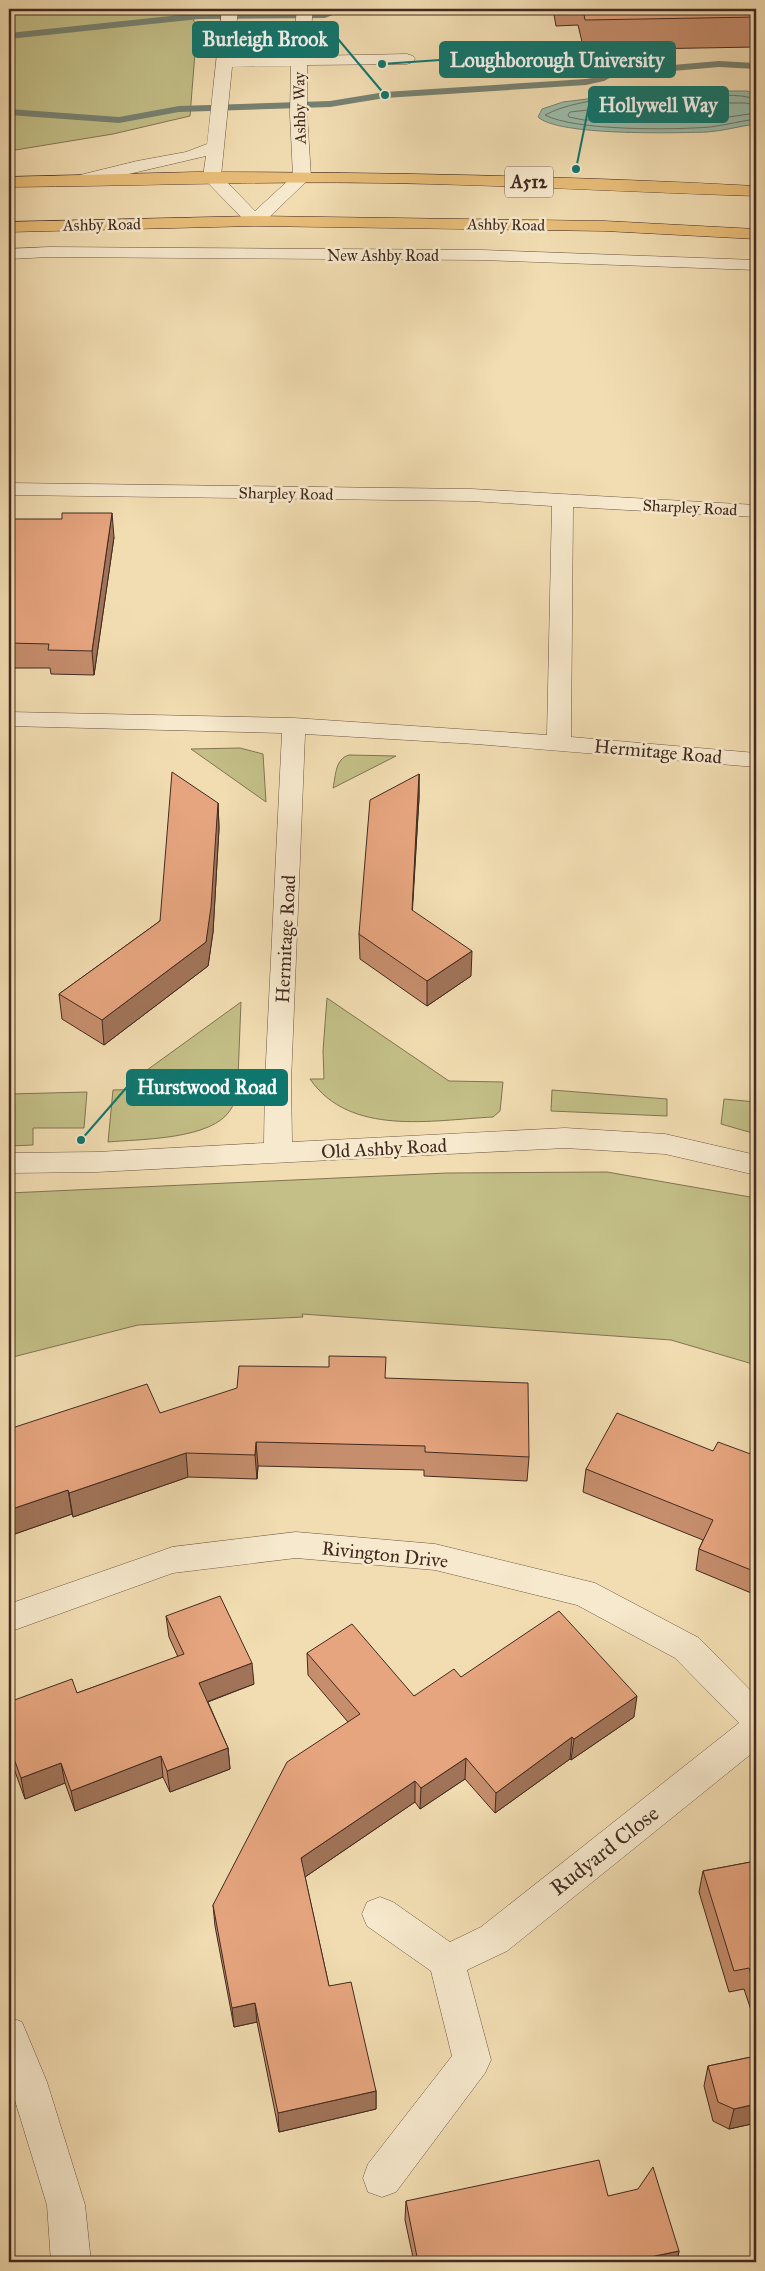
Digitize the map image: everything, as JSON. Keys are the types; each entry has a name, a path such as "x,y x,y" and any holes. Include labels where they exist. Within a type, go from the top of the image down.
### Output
{"main road":[{"name":"A512","path":"9,182 86,179 302,177 575,183 753,190"},
{"name":"Ashby Road","path":"9,227 256,221 605,226 756,234"}],"street":[{"path":"230,9 212,177 256,221 302,177"},
{"name":"Ashby Way","path":"302,177 298,96 299,62 305,9"},
{"path":"224,62 407,59"},
{"path":"86,179 137,166 190,156 215,147"},
{"name":"New Ashby Road","path":"9,254 49,252 482,255 756,265"},
{"name":"Sharpley Road","path":"9,489 472,496 564,499 756,510"},
{"path":"559,742 564,499"},
{"name":"Hermitage Road","path":"9,719 94,719 294,725 559,742 756,760"},
{"name":"Hermitage Road","path":"278,1153 278,1082 294,725"},
{"name":"Old Ashby Road","path":"9,1163 97,1162 565,1138 665,1144 756,1165"},
{"name":"Rivington Drive","path":"9,1618 172,1560 296,1545 435,1557 584,1594 686,1648 756,1718"},
{"name":"Rudyard Close","path":"447,1961 494,1939 756,1730"},
{"path":"380,1914 447,1961 472,2060 382,2178"},
{"path":"9,2035 28,2082 66,2205 71,2262"}],"shaded area":[{"path":"32,9 188,9 197,27 190,116 113,134 9,151 9,12"},
{"path":"240,748 263,754 266,802 191,749"},
{"path":"349,755 396,756 333,788 339,764 344,757"},
{"path":"327,998 449,1081 503,1082 500,1111 493,1117 419,1122 394,1121 369,1117 347,1110 327,1097 310,1079 324,1079 323,1051"},
{"path":"241,1002 238,1077 136,1078"},
{"path":"236,1087 231,1109 222,1119 209,1127 175,1136 108,1142 113,1090"},
{"path":"552,1090 667,1099 667,1116 551,1111"},
{"path":"87,1092 84,1128 33,1128 33,1145 9,1146 9,1094"},
{"path":"724,1099 756,1102 756,1134 721,1124"},
{"path":"607,1172 756,1198 756,1365 671,1340 302,1314 303,1317 138,1325 9,1358 9,1193 447,1173"}],"water":[{"path":"651,91 747,91 756,94 756,124 707,132 618,132 568,128 550,123 538,117 542,109 563,102"}],"building":[{"path":"583,9 756,9 756,17 585,20"},
{"path":"62,513 112,513 92,651 48,650 49,644 9,643 9,519 62,519"},
{"path":"172,772 218,803 211,907 206,942 102,1020 59,994 160,921"},
{"path":"419,774 412,910 472,951 427,981 359,934 370,800"},
{"path":"329,1356 386,1357 385,1378 528,1383 529,1457 425,1452 425,1446 256,1442 255,1455 186,1453 69,1493 68,1490 9,1510 9,1429 147,1384 160,1413 237,1388 239,1366 329,1367"},
{"path":"617,1413 713,1451 718,1442 756,1456 756,1572 699,1549 713,1520 586,1469"},
{"path":"220,1596 252,1663 199,1683 228,1748 167,1771 161,1756 71,1791 61,1763 21,1778 9,1745 9,1702 72,1679 77,1693 184,1654 166,1616"},
{"path":"559,1611 637,1696 574,1739 572,1737 496,1793 466,1758 421,1788 415,1781 301,1858 329,1986 351,1982 376,2091 278,2113 255,2003 232,2008 213,1905 287,1762 360,1714 307,1653 352,1624 414,1696 454,1669 461,1677"},
{"path":"756,1861 756,1990 749,1968 734,1971 703,1871"},
{"path":"756,2056 756,2104 734,2109 718,2102 708,2066"},
{"path":"599,2160 608,2196 638,2189 653,2167 679,2251 626,2262 418,2262 406,2201"}],"waterway":[{"path":"9,36 199,16 325,15 343,9"},
{"path":"9,112 119,120 179,109 330,104 385,95 586,82 601,79 611,72 622,68 638,71 719,64 756,66"}],"place":[{"name":"Loughborough University","path":"382,64"},
{"name":"Burleigh Brook","path":"385,95"},
{"name":"Hollywell Way","path":"576,169"},
{"name":"Hurstwood Road","path":"81,1140"}]}
